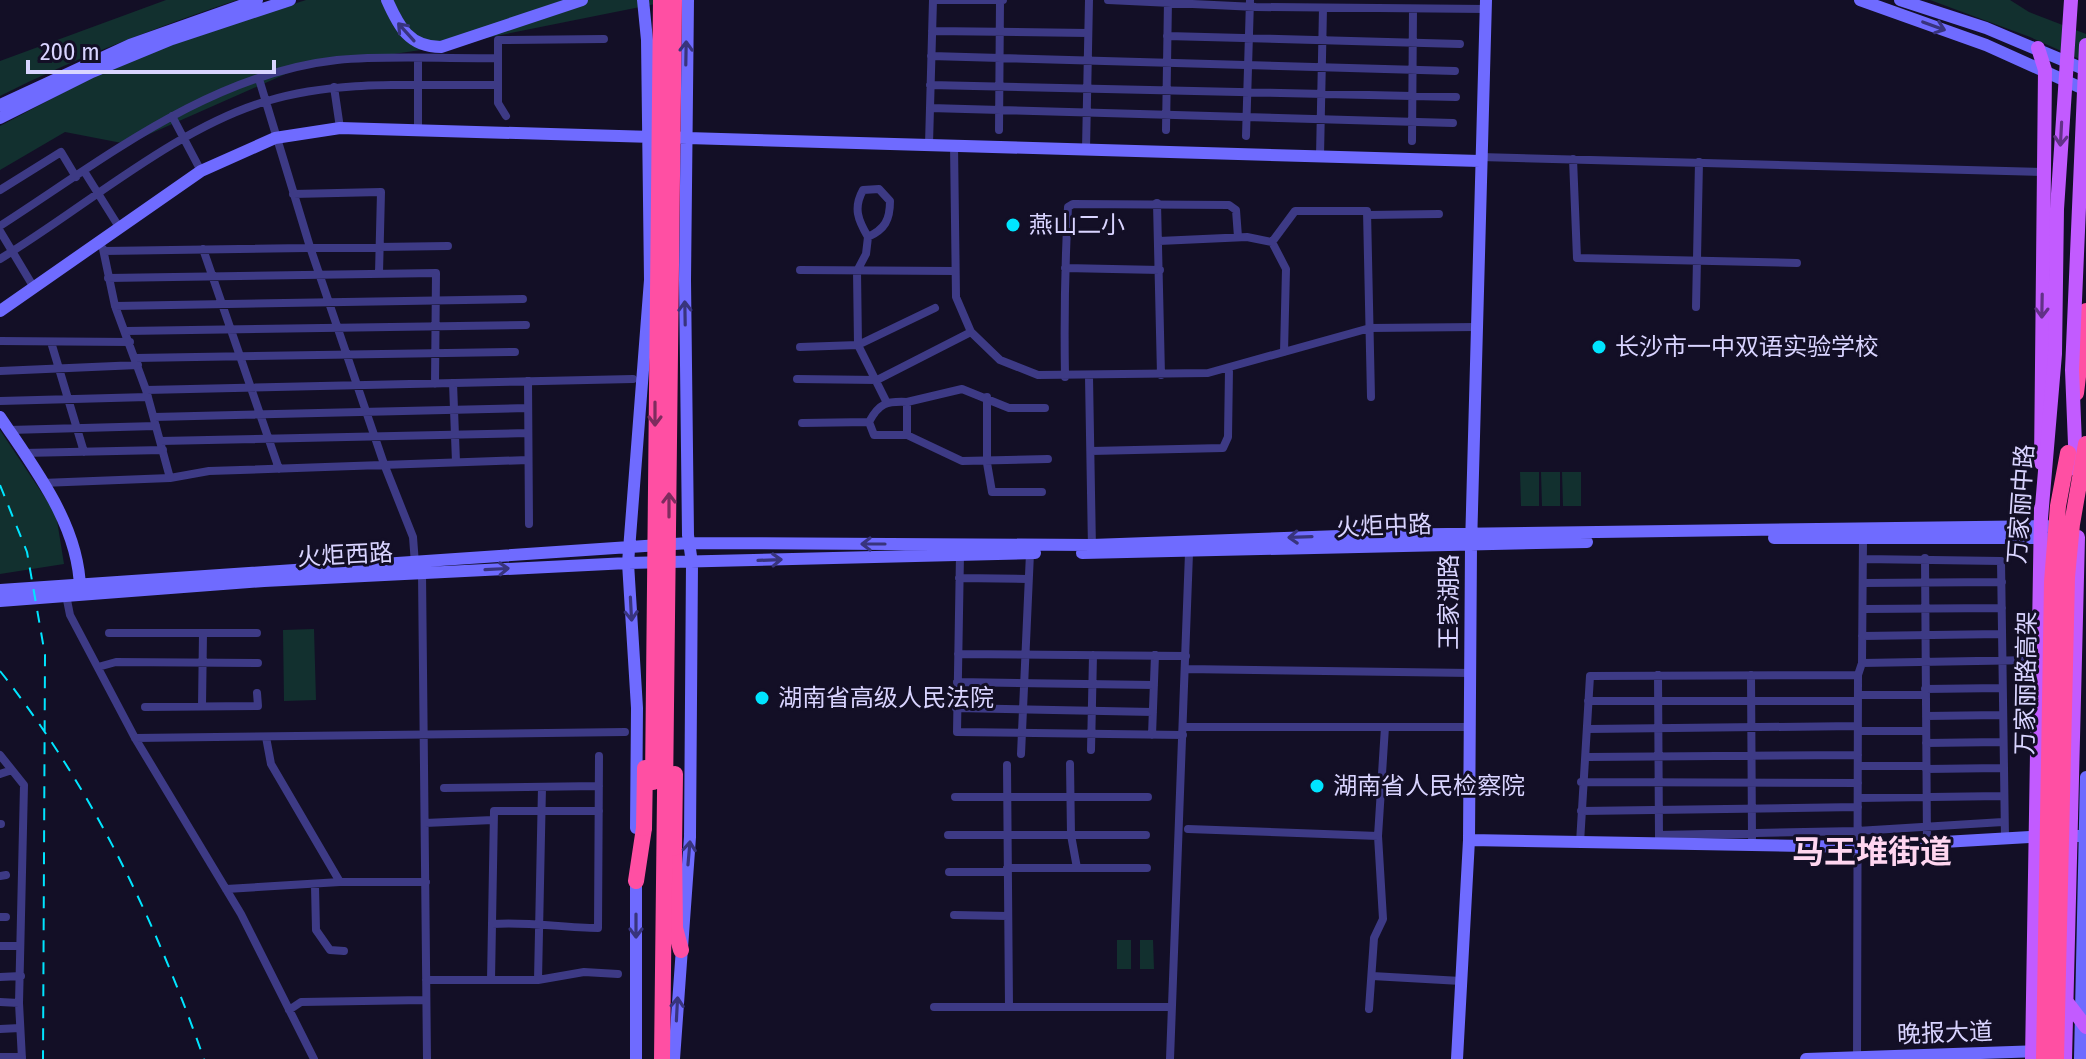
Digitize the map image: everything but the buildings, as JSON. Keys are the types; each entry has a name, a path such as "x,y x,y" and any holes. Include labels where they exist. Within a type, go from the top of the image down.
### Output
{"highway":[{"path":"661,0 662,1059"},
{"path":"651,1059 674,0"},
{"name":"万家丽路高架","path":"2036,1056 2052,582 2058,506 2086,311"},
{"name":"万家丽路高架","path":"2072,1055 2067,565 2086,444"},
{"path":"636,881 644,828 647,589 662,544"},
{"path":"662,544 678,577 674,848 675,928 681,950"}],"main road":[{"name":"万家丽中路","path":"2036,1056 2040,527 2055,354 2057,209 2071,0"},
{"name":"万家丽中路","path":"2072,1055 2067,1002 2081,836 2081,529 2072,370 2086,45"},
{"path":"2038,48 2045,70 2040,527"},
{"path":"2081,529 2086,429"},
{"path":"2067,1002 2083,1025"}],"street":[{"path":"0,105 130,45 257,0"},
{"path":"0,118 92,72 172,39 290,0"},
{"path":"387,1 403,34 422,47 441,47 582,0"},
{"path":"636,1059 637,708 628,563 650,280 643,0"},
{"path":"674,1059 690,837 692,563 689,543 685,136 688,0"},
{"path":"929,144 933,0 1001,0 999,130"},
{"path":"1086,149 1089,0"},
{"path":"1108,0 1304,4 1323,8 1413,9 1486,5"},
{"path":"1860,0 2045,70 2086,90"},
{"path":"1900,0 2038,48 2086,70"},
{"path":"1166,130 1168,1"},
{"path":"1246,136 1250,3"},
{"name":"王家湖路","path":"1457,1059 1469,840 1471,540 1486,5"},
{"path":"1320,156 1323,8"},
{"path":"1412,141 1413,9"},
{"path":"932,31 1088,33"},
{"path":"1167,36 1460,44"},
{"path":"506,116 498,103 498,40 604,39"},
{"path":"931,56 1088,58 1322,69 1455,71"},
{"path":"33,286 0,228 172,116 259,79 339,60 496,58"},
{"path":"418,59 418,130"},
{"path":"259,79 310,247 384,464 413,537 418,568 425,736 427,1059"},
{"path":"0,259 184,138 265,101 334,87 497,85"},
{"path":"930,85 1456,97"},
{"path":"334,87 340,128"},
{"path":"930,108 1453,123"},
{"path":"172,116 201,171"},
{"path":"0,311 33,286 103,245 119,227 201,171 275,138 340,128 1320,156 1573,159 2045,172"},
{"path":"954,145 956,297 971,332 1000,360 1038,375 1161,375 1229,369 1370,328 1477,327"},
{"path":"0,190 61,152 99,195 119,227"},
{"path":"1573,159 1577,258 1797,263"},
{"path":"1696,307 1699,162"},
{"path":"868,237 882,230 890,215 890,201 879,189 863,190 857,202 858,221 868,237 866,254 857,271 858,345 866,367 877,380 886,401"},
{"path":"293,194 381,192 379,273"},
{"path":"1157,203 1161,375"},
{"path":"1065,377 1068,207 1073,204 1229,205 1236,210 1238,237"},
{"path":"1272,242 1295,211 1364,208 1368,215 1371,397"},
{"path":"1368,215 1439,214"},
{"path":"1159,241 1238,237 1272,242 1286,269 1284,352"},
{"path":"103,245 203,249 448,246"},
{"path":"103,245 115,306 137,362 170,478"},
{"path":"203,249 279,469"},
{"path":"1065,268 1160,270"},
{"path":"800,270 955,271"},
{"path":"108,278 436,273 435,384"},
{"path":"115,306 523,299"},
{"path":"800,347 858,345 935,308"},
{"path":"126,331 526,325"},
{"path":"797,379 877,380 971,332"},
{"path":"0,341 130,342"},
{"path":"51,342 84,452"},
{"path":"0,371 240,356 515,352"},
{"path":"1091,451 1223,448 1228,437 1229,369"},
{"path":"1089,377 1092,549 1368,535 1471,540 2040,527"},
{"path":"0,401 251,388 633,379"},
{"path":"528,381 529,524"},
{"path":"453,383 456,462"},
{"path":"1045,408 1009,408 962,389 907,402 886,401 875,410 869,422 874,435 907,435 962,461 987,463 1048,459"},
{"path":"987,397 987,463 992,492 1042,492"},
{"path":"907,402 907,435"},
{"path":"9,430 261,414 528,408"},
{"path":"0,417 58,507 80,567 80,589"},
{"path":"802,423 869,422"},
{"path":"22,453 528,433"},
{"path":"42,483 170,478 209,471 528,460"},
{"name":"火炬中路","path":"692,563 1092,549 1189,553 1471,540 1863,538 2040,527 2081,529"},
{"path":"1857,1058 1858,675 1862,663 1863,538"},
{"name":"火炬西路","path":"1,598 80,589 418,568 689,543 1092,549"},
{"path":"1021,754 1030,553"},
{"path":"1170,1059 1189,553"},
{"path":"960,554 957,732 1152,735 1183,731 1465,727"},
{"path":"1925,558 1927,843"},
{"path":"1863,559 1999,559 2002,582 2005,838"},
{"name":"火炬西路","path":"418,568 692,563"},
{"path":"959,578 1027,579"},
{"path":"1863,583 2002,582"},
{"name":"火炬西路","path":"1,598 66,595 80,589"},
{"path":"66,595 70,615 135,738 226,889 314,1059"},
{"path":"1863,609 2002,608"},
{"path":"109,633 257,633"},
{"path":"202,706 203,633"},
{"path":"1862,636 2002,634"},
{"path":"958,654 1186,656"},
{"path":"1091,750 1093,655"},
{"path":"1152,735 1155,655"},
{"path":"1862,663 2038,660"},
{"path":"98,667 116,662 258,663"},
{"path":"1185,669 1471,673"},
{"path":"1658,675 1659,840"},
{"path":"1751,675 1752,841"},
{"path":"1580,843 1581,782 1588,757 1590,676 1858,675"},
{"path":"957,682 1154,685"},
{"path":"1588,701 1858,698 2002,688"},
{"path":"145,707 258,706 257,693"},
{"path":"956,708 1153,712"},
{"path":"1926,716 2002,715"},
{"path":"1369,1009 1374,938 1383,919 1378,836 1385,727"},
{"path":"1588,729 1858,728 1926,731"},
{"path":"135,738 625,732"},
{"path":"266,737 271,764 340,882"},
{"path":"1926,743 2002,742"},
{"path":"0,755 24,785 19,1003 22,1058 0,1057"},
{"path":"1588,757 1858,755"},
{"path":"492,924 518,922 539,927 598,928 599,756"},
{"path":"1070,764 1071,835 1077,868"},
{"path":"1007,765 1009,1007"},
{"path":"1858,766 2002,768"},
{"path":"0,774 12,770"},
{"path":"2072,1055 2083,1025 2081,836 2086,777"},
{"path":"1581,782 1858,783"},
{"path":"444,788 599,786"},
{"path":"538,980 542,787"},
{"path":"1581,811 1752,809 2003,796"},
{"path":"955,797 1148,797"},
{"path":"491,980 494,811 599,811"},
{"path":"425,823 493,820"},
{"path":"1752,841 2003,822"},
{"path":"1188,829 1378,836"},
{"path":"948,835 1146,835"},
{"path":"1469,840 1580,843 1752,841 1857,847 2081,836"},
{"path":"949,872 1147,868"},
{"path":"226,889 315,886 340,882 426,882"},
{"path":"315,886 316,930 330,950 344,951"},
{"path":"954,915 1008,916"},
{"path":"0,946 20,946"},
{"path":"426,980 538,980 584,972 618,974"},
{"path":"0,977 21,976"},
{"path":"1372,976 1461,981"},
{"path":"289,1010 301,1002 425,1000"},
{"path":"0,1002 19,1003"},
{"path":"934,1007 1169,1007"},
{"path":"0,1029 20,1028"},
{"name":"晚报大道","path":"1806,1059 2072,1055"}],"green space":[{"path":"166,0 237,0 117,44 0,96 0,61"},
{"path":"306,0 675,0 441,47 299,68 127,144 65,132 0,170 0,126 136,54"},
{"path":"1930,0 2010,0 2029,12 2086,34 2086,62 2030,37"},
{"path":"0,430 56,514 64,564 0,574"},
{"path":"1520,472 1539,472 1539,506 1521,506"},
{"path":"1541,472 1560,472 1560,506 1542,506"},
{"path":"1562,472 1581,472 1581,506 1563,506"},
{"path":"314,629 316,700 284,701 283,630"},
{"path":"1117,940 1131,940 1131,969 1117,969"},
{"path":"1140,940 1153,940 1154,969 1140,969"}],"railway":[{"path":"0,485 27,552 45,655 43,1059"},
{"path":"0,671 64,761 118,856 164,956 204,1059"}],"place":[{"name":"燕山二小","path":"1013,225"},
{"name":"长沙市一中双语实验学校","path":"1599,347"},
{"name":"湖南省高级人民法院","path":"762,698"},
{"name":"湖南省人民检察院","path":"1317,786"}],"district":[{"name":"马王堆街道","path":"1872,852"}]}
